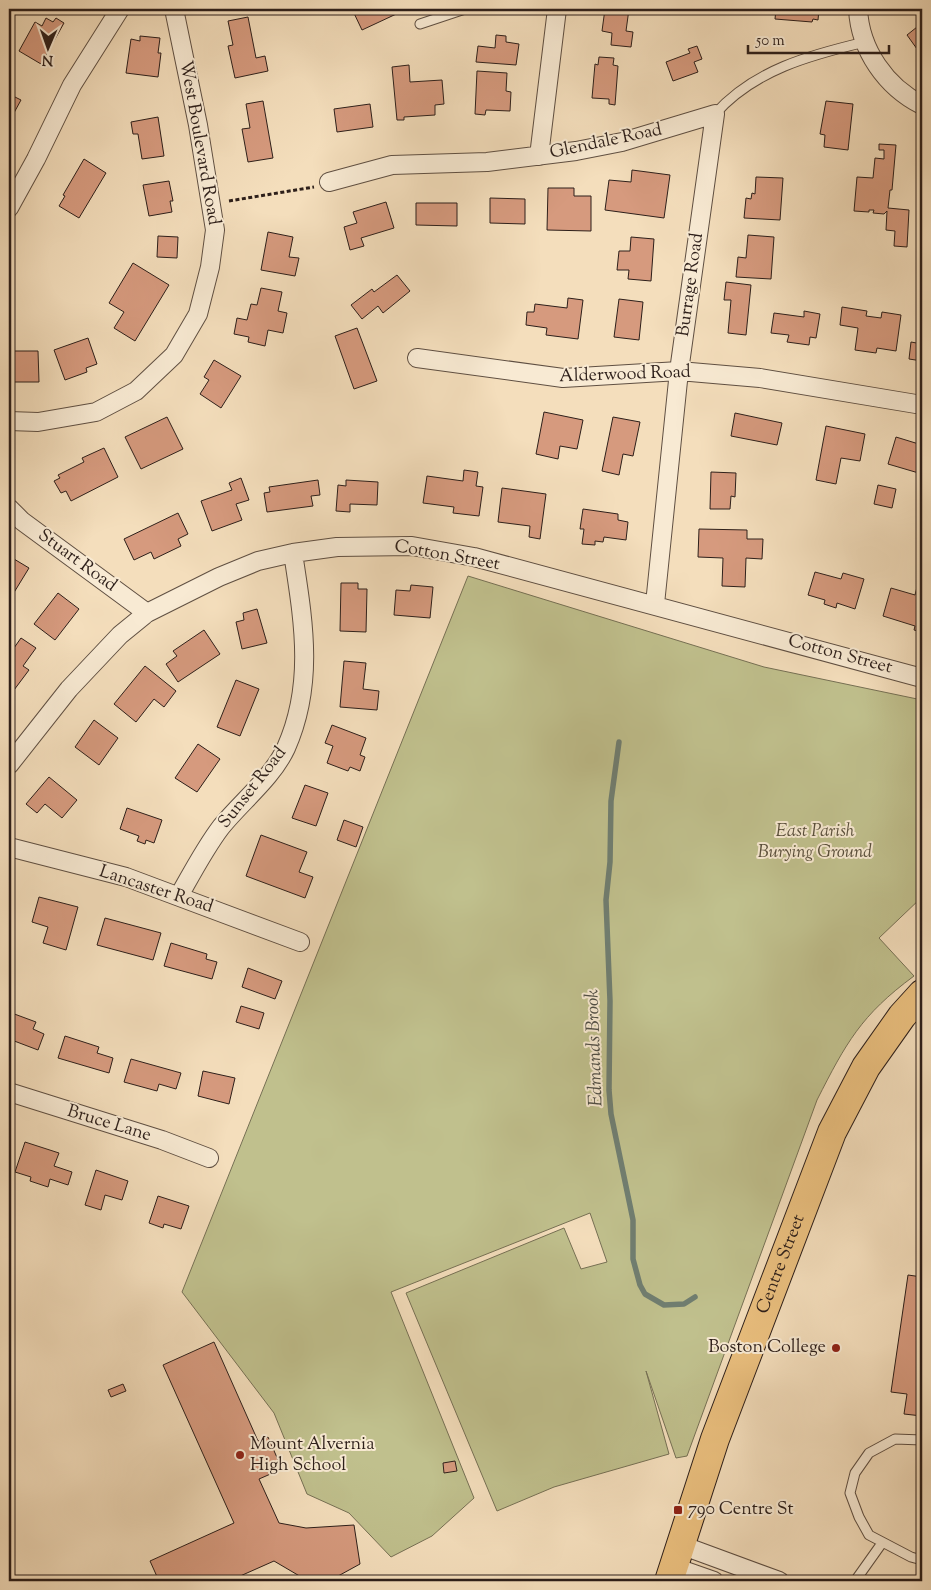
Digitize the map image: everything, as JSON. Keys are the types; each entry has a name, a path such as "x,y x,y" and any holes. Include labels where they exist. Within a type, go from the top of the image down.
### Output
{"main road":[{"name":"Centre Street","path":"675,1564 715,1439 832,1132 866,1066 902,1016 922,994"}],"street":[{"path":"9,208 36,159 72,85 120,9"},
{"name":"West Boulevard Road","path":"9,421 38,422 96,412 136,391 174,355 198,314 210,267 215,230 198,125 174,9"},
{"path":"539,156 557,9"},
{"path":"858,9 859,24 874,61 890,81 908,98 922,105"},
{"name":"Glendale Road","path":"329,182 392,166 487,162 539,156 622,142 715,114"},
{"name":"Burrage Road","path":"655,604 679,371 715,114"},
{"name":"Alderwood Road","path":"417,358 563,378 679,371 760,378 922,405"},
{"name":"Stuart Road","path":"9,508 22,522 147,613"},
{"name":"Cotton Street","path":"9,765 69,689 120,635 147,613 184,594 258,561 293,552 337,547 412,546 474,557 655,604 922,678"},
{"name":"Sunset Road","path":"179,896 221,828 262,782 286,749 299,713 304,679 305,640 293,552"},
{"name":"Lancaster Road","path":"9,847 126,877 300,942"},
{"name":"Bruce Lane","path":"9,1092 162,1140 209,1158"},
{"path":"675,1564 714,1581"},
{"path":"675,1564 779,1581"}],"lane":[{"path":"420,24 465,9"},
{"name":"Glendale Road","path":"715,114 733,96 787,64 818,53 865,42"},
{"path":"922,1440 895,1439 869,1453 855,1473 850,1493 859,1517 869,1535 882,1543 922,1560"},
{"path":"855,1581 882,1543"}],"path":[{"path":"211,204 304,189 329,182"}],"green space":[{"name":"East Parish Burying Ground","path":"468,576 764,667 922,700 922,897 879,938 914,976 881,1004 856,1031 817,1100 687,1456 676,1458 646,1371 669,1454 554,1487 497,1511 406,1293 564,1228 581,1269 607,1262 590,1213 391,1292 474,1498 432,1536 391,1557 349,1513 307,1494 274,1413 182,1292"}],"building":[{"path":"352,9 407,9 362,30"},
{"path":"605,9 629,9 626,31 633,32 631,47 611,45 612,33 602,31"},
{"path":"776,9 819,9 818,20 813,19 812,22 775,19"},
{"path":"248,17 256,58 265,56 268,71 235,78 228,46 233,45 228,21"},
{"path":"46,18 53,22 56,18 64,23 41,64 19,51 35,22 42,26"},
{"path":"922,23 922,56 907,35"},
{"path":"496,35 506,36 506,42 519,44 516,65 476,62 478,46 495,48"},
{"path":"140,36 160,38 158,53 161,53 158,77 126,73 131,39 140,41"},
{"path":"697,46 702,59 694,62 698,72 673,81 666,62 690,53 688,49"},
{"path":"599,57 614,58 613,65 618,66 615,105 609,104 609,99 592,98 595,64 598,65"},
{"path":"409,65 410,82 442,80 444,104 435,105 435,115 404,117 404,120 397,120 392,67"},
{"path":"477,71 507,73 506,91 511,92 510,111 486,110 485,115 475,114"},
{"path":"9,94 21,100 9,122"},
{"path":"263,101 273,158 248,162 242,129 250,128 246,104"},
{"path":"826,101 853,104 848,150 824,147 825,135 820,134"},
{"path":"370,104 373,127 337,132 334,109"},
{"path":"158,117 164,156 142,159 138,134 133,134 131,122"},
{"path":"879,144 896,145 892,190 890,190 888,208 909,210 907,247 894,246 895,231 886,230 887,211 884,214 873,213 874,210 869,210 869,212 854,211 857,177 873,178 875,158 884,159 884,150 879,150"},
{"path":"84,159 106,173 79,218 59,206 65,196 63,195"},
{"path":"632,170 670,175 664,218 605,210 609,180 631,182"},
{"path":"756,177 783,178 780,220 744,218 746,198 751,199 752,193 755,194"},
{"path":"169,181 173,201 170,201 172,212 149,216 143,185"},
{"path":"548,188 574,188 574,196 591,196 591,231 547,230"},
{"path":"490,198 525,199 525,224 490,223"},
{"path":"386,202 394,228 361,238 364,246 350,250 344,227 357,223 353,212"},
{"path":"416,203 457,203 457,226 416,225"},
{"path":"268,232 293,237 289,257 299,258 295,276 261,270"},
{"path":"748,235 774,237 771,279 736,277 738,257 746,258"},
{"path":"158,236 178,237 177,258 157,257"},
{"path":"631,237 654,239 651,281 628,279 629,270 617,270 619,251 630,251"},
{"path":"133,263 169,285 135,341 114,328 124,312 109,303"},
{"path":"397,275 410,291 383,313 378,306 362,319 351,305 372,289 374,292"},
{"path":"726,282 751,285 746,335 728,333 731,300 724,300"},
{"path":"261,288 282,292 278,311 287,313 283,333 268,330 265,346 248,342 249,337 234,334 237,318 247,320 251,304 257,305"},
{"path":"568,298 583,300 578,339 546,335 547,328 526,325 527,312 534,312 535,304 567,308"},
{"path":"619,299 643,302 639,340 614,337"},
{"path":"842,307 867,311 866,316 881,318 882,312 901,315 896,351 877,348 876,353 855,350 858,328 840,325"},
{"path":"804,311 820,314 816,338 810,337 809,345 787,342 789,335 771,333 774,313 804,317"},
{"path":"357,328 377,381 354,389 335,336"},
{"path":"88,338 97,364 86,368 87,372 65,380 54,350"},
{"path":"911,342 922,344 922,361 909,359"},
{"path":"9,351 38,351 39,382 9,382"},
{"path":"214,360 241,376 221,408 200,394 209,380 204,377"},
{"path":"544,412 583,420 577,449 560,446 558,459 536,454"},
{"path":"735,413 782,423 777,445 731,436"},
{"path":"167,417 183,449 141,469 125,437"},
{"path":"613,417 640,422 633,456 623,454 619,475 602,471"},
{"path":"826,426 865,434 860,461 841,458 836,484 816,480"},
{"path":"896,437 922,445 922,474 888,464"},
{"path":"104,448 118,477 71,501 66,491 61,493 54,481 60,478 58,475 84,462 82,458"},
{"path":"464,470 478,472 476,486 483,487 479,516 453,513 454,507 423,503 427,476 463,481"},
{"path":"711,472 736,473 735,497 731,496 730,509 710,509"},
{"path":"241,478 249,500 236,504 242,520 212,531 201,501 232,490 229,483"},
{"path":"318,480 320,495 311,496 313,506 267,512 264,493 270,492 269,487"},
{"path":"346,480 378,482 377,505 350,504 350,512 336,511 338,485 346,486"},
{"path":"878,485 896,489 892,508 874,504"},
{"path":"502,488 546,494 540,539 529,537 530,526 498,522"},
{"path":"583,509 618,514 618,520 628,522 626,540 604,537 603,542 595,541 595,545 582,544 584,529 580,529"},
{"path":"178,513 188,534 178,539 181,546 154,559 151,552 134,560 124,539"},
{"path":"699,529 747,530 747,539 763,539 762,559 746,558 745,587 722,586 723,558 698,557"},
{"path":"9,556 29,568 10,599 9,598"},
{"path":"815,572 841,579 843,573 864,579 855,609 837,603 836,608 824,604 825,600 808,595"},
{"path":"341,583 358,583 358,589 367,589 366,632 340,631"},
{"path":"411,585 433,587 430,618 394,615 396,590 410,591"},
{"path":"917,587 922,589 922,632 914,630 915,626 883,616 891,588 915,595"},
{"path":"58,593 79,609 55,640 34,624"},
{"path":"257,609 267,643 242,649 236,622 244,620 243,613"},
{"path":"204,630 220,654 178,682 166,664 177,656 173,651"},
{"path":"21,638 36,648 23,666 29,670 11,694 9,693 9,655"},
{"path":"344,661 366,663 363,689 379,691 377,710 340,707"},
{"path":"145,666 176,691 164,707 154,699 136,722 114,704"},
{"path":"236,680 259,689 240,736 217,727"},
{"path":"94,720 118,738 99,765 75,747"},
{"path":"332,725 366,738 360,755 365,757 360,771 350,767 348,771 327,763 333,746 325,743"},
{"path":"198,744 220,759 197,792 175,778"},
{"path":"49,777 77,800 62,818 45,804 37,813 26,804"},
{"path":"305,785 328,793 316,826 292,818"},
{"path":"127,808 162,820 154,843 146,840 145,844 137,841 139,836 120,829"},
{"path":"344,820 363,827 356,847 337,840"},
{"path":"261,835 307,852 299,872 313,877 305,898 246,876"},
{"path":"39,897 78,907 66,950 43,943 48,927 32,922"},
{"path":"105,918 161,933 153,960 97,945"},
{"path":"171,943 207,954 206,959 217,962 212,979 164,966"},
{"path":"248,968 282,981 275,999 242,987"},
{"path":"241,1006 264,1013 259,1029 236,1022"},
{"path":"9,1012 36,1022 33,1029 44,1034 38,1050 9,1039"},
{"path":"65,1036 99,1047 97,1053 113,1058 109,1073 58,1058"},
{"path":"131,1059 181,1073 176,1089 159,1084 157,1091 124,1082"},
{"path":"203,1071 235,1078 229,1104 198,1096"},
{"path":"25,1142 59,1153 54,1166 72,1172 68,1185 50,1179 48,1187 30,1181 31,1177 15,1172"},
{"path":"96,1170 128,1181 122,1200 105,1195 101,1210 85,1205"},
{"path":"158,1196 189,1206 181,1229 164,1224 163,1228 149,1223"},
{"path":"908,1275 922,1277 922,1416 904,1414 907,1394 891,1392"},
{"name":"Mount Alvernia High School","path":"214,1342 258,1441 268,1437 282,1469 259,1479 279,1523 306,1528 354,1525 360,1564 329,1581 308,1581 274,1561 229,1581 159,1581 150,1561 234,1523 163,1365"},
{"path":"123,1384 126,1391 111,1397 108,1390"},
{"path":"455,1461 457,1471 444,1473 443,1463"}],"waterway":[{"name":"Edmands Brook","path":"619,742 611,801 610,862 606,900 610,1001 609,1090 611,1114 633,1220 633,1259 640,1285 645,1294 664,1305 684,1304 695,1297"}],"place":[{"name":"Boston College","path":"836,1348"},
{"name":"Mount Alvernia High School","path":"240,1455"},
{"name":"790 Centre St","path":"678,1510"}]}
